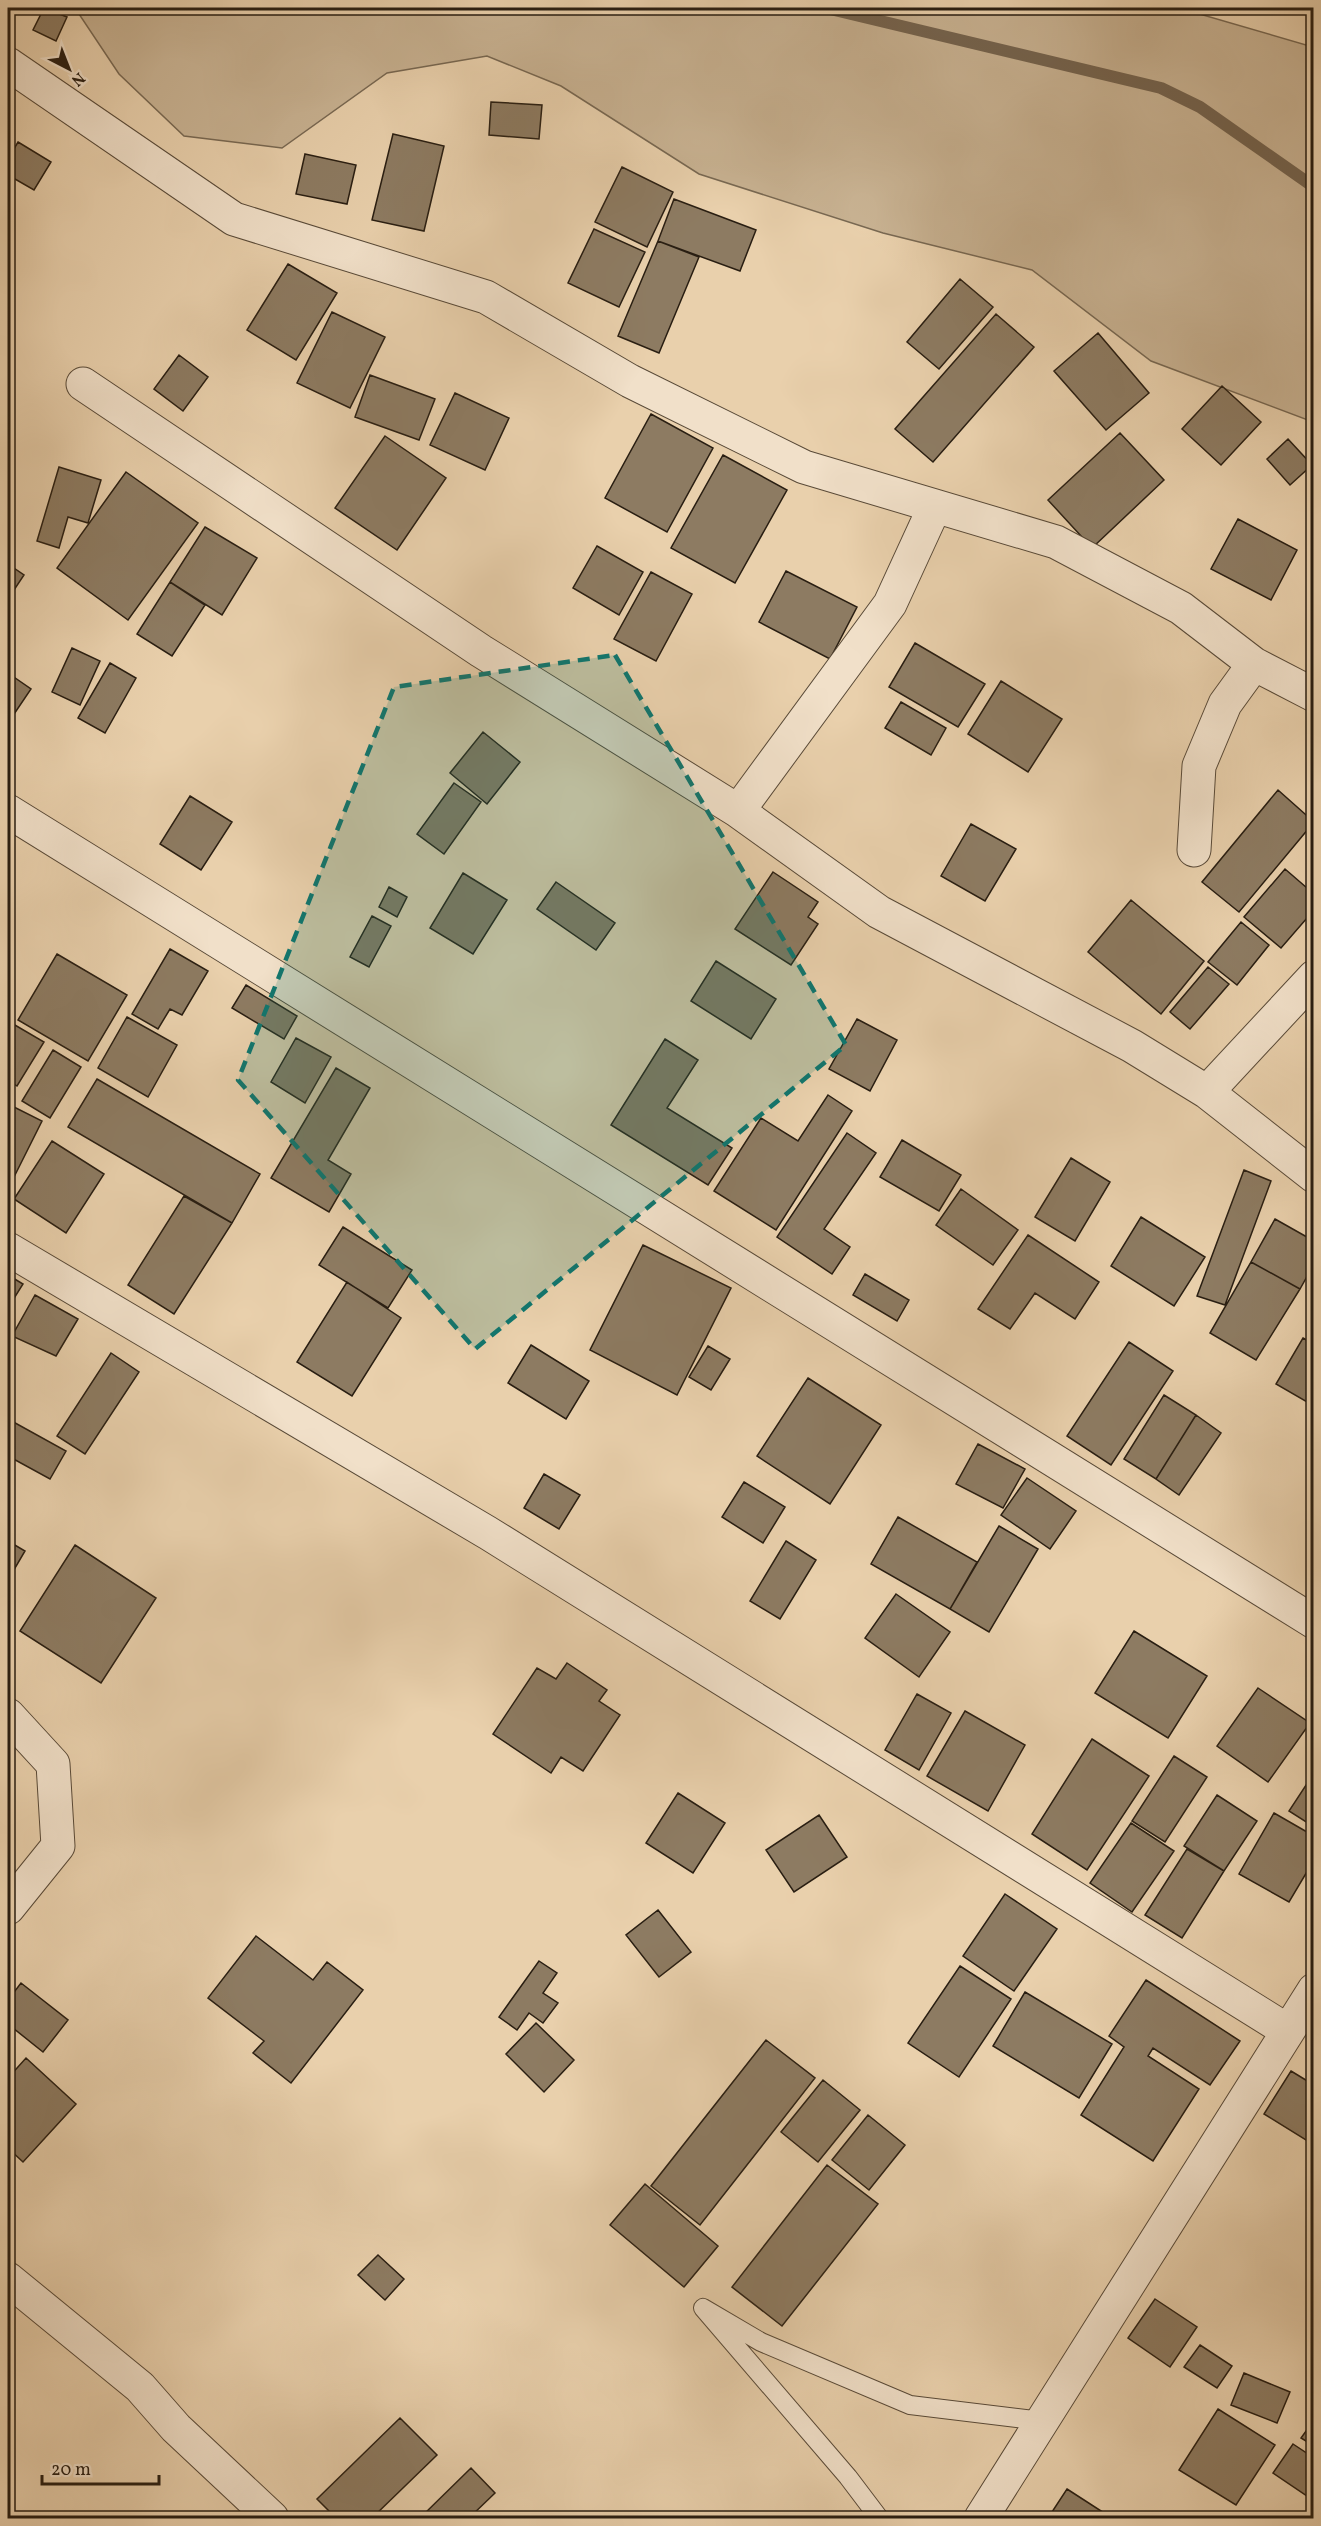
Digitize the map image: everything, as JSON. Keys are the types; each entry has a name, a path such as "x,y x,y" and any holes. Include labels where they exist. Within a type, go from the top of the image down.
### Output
{"street":[{"path":"8,64 234,219 486,297 630,381 804,468 1056,542 1181,608 1254,664 1314,695"},
{"path":"83,384 481,651 738,811 879,912 1132,1046 1207,1092 1314,1176"},
{"path":"738,811 890,604 935,506"},
{"path":"1194,850 1199,766 1225,704 1254,664"},
{"path":"8,811 1314,1622"},
{"path":"1207,1092 1314,977"},
{"path":"8,1249 488,1533 1288,2031"},
{"path":"8,1715 53,1764 58,1846 8,1908"},
{"path":"981,2518 1314,1990"},
{"path":"8,2279 140,2387 176,2428 272,2518"}],"lane":[{"path":"879,2518 848,2477 703,2308 761,2342 910,2405 1042,2421"}],"highlighted area":[{"path":"615,655 846,1045 475,1349 238,1080 394,687"}],"shaded area":[{"path":"75,8 1179,8 1313,47 1313,422 1151,361 1032,270 883,233 699,174 561,86 487,56 387,73 282,148 184,136 119,74"}],"building":[{"path":"44,8 67,17 56,41 33,30"},
{"path":"491,102 542,105 539,139 489,135"},
{"path":"393,134 444,146 424,231 372,220"},
{"path":"18,142 51,162 34,190 8,175 8,159"},
{"path":"305,154 356,165 347,204 296,194"},
{"path":"622,167 673,192 647,247 595,222"},
{"path":"674,199 756,230 740,271 658,241"},
{"path":"594,229 645,252 619,307 568,283"},
{"path":"658,241 699,257 659,353 618,336"},
{"path":"288,264 337,293 296,360 247,330"},
{"path":"960,279 993,307 939,369 907,342"},
{"path":"332,312 385,337 350,408 297,383"},
{"path":"996,314 1034,347 933,462 895,429"},
{"path":"1098,333 1149,393 1106,430 1054,371"},
{"path":"179,355 208,377 183,411 154,389"},
{"path":"370,375 435,399 419,440 355,417"},
{"path":"1222,386 1261,422 1221,465 1182,429"},
{"path":"455,393 509,418 485,470 430,445"},
{"path":"651,414 713,448 667,532 605,498"},
{"path":"1120,433 1164,480 1092,548 1048,500"},
{"path":"385,436 446,478 397,550 335,508"},
{"path":"1288,439 1312,465 1290,485 1267,459"},
{"path":"723,455 787,490 735,583 671,548"},
{"path":"59,467 101,480 88,523 68,517 59,548 37,541"},
{"path":"126,472 198,523 128,620 57,568"},
{"path":"1238,519 1297,550 1271,600 1211,569"},
{"path":"8,526 14,529 8,541"},
{"path":"205,527 257,558 222,615 170,582"},
{"path":"597,546 643,572 619,615 573,588"},
{"path":"8,564 24,575 8,599"},
{"path":"786,571 857,607 830,659 759,622"},
{"path":"651,572 692,594 656,661 614,639"},
{"path":"170,582 205,605 172,656 137,634"},
{"path":"915,643 985,684 958,727 889,687"},
{"path":"72,648 100,661 80,705 52,692"},
{"path":"110,663 136,678 105,733 78,718"},
{"path":"8,673 31,689 8,723"},
{"path":"1001,681 1062,719 1028,772 968,734"},
{"path":"901,702 946,728 931,755 885,728"},
{"path":"483,732 520,762 487,804 450,773"},
{"path":"454,783 481,802 444,854 417,834"},
{"path":"1278,790 1314,822 1239,912 1202,882"},
{"path":"190,796 232,822 201,870 160,844"},
{"path":"971,824 1016,849 985,901 941,876"},
{"path":"1285,869 1314,894 1314,910 1281,948 1244,917"},
{"path":"773,872 818,902 808,917 818,924 791,965 735,929"},
{"path":"463,873 507,900 473,954 430,928"},
{"path":"556,882 615,923 596,950 537,909"},
{"path":"389,887 407,897 397,917 379,907"},
{"path":"1131,900 1204,961 1161,1014 1088,952"},
{"path":"372,916 391,926 369,967 350,957"},
{"path":"1241,922 1269,945 1237,985 1208,962"},
{"path":"170,949 208,971 182,1015 170,1009 158,1029 132,1014"},
{"path":"57,954 127,995 88,1061 18,1020"},
{"path":"716,961 776,999 751,1039 691,1001"},
{"path":"1208,967 1229,984 1190,1029 1170,1012"},
{"path":"246,985 297,1016 284,1039 232,1008"},
{"path":"127,1017 177,1045 148,1097 98,1068"},
{"path":"857,1019 897,1040 870,1091 829,1069"},
{"path":"8,1021 44,1042 17,1086 8,1080"},
{"path":"296,1038 331,1057 305,1103 271,1082"},
{"path":"665,1039 698,1060 667,1108 732,1148 708,1185 611,1125"},
{"path":"53,1050 81,1067 50,1118 22,1101"},
{"path":"336,1068 370,1088 328,1160 351,1174 329,1212 271,1178"},
{"path":"97,1079 260,1174 232,1223 68,1127"},
{"path":"828,1095 852,1111 776,1230 714,1191 761,1118 798,1141"},
{"path":"8,1104 42,1121 8,1189"},
{"path":"847,1133 876,1153 824,1229 850,1247 832,1274 777,1237"},
{"path":"902,1140 961,1175 939,1211 880,1177"},
{"path":"52,1141 104,1174 66,1233 14,1199"},
{"path":"1071,1158 1110,1182 1075,1241 1035,1217"},
{"path":"1244,1170 1271,1181 1225,1305 1197,1296"},
{"path":"961,1189 1018,1230 993,1265 936,1225"},
{"path":"184,1196 232,1223 174,1314 128,1285"},
{"path":"1141,1217 1205,1257 1174,1306 1111,1266"},
{"path":"1275,1219 1314,1241 1314,1264 1300,1289 1251,1262"},
{"path":"343,1227 412,1270 388,1308 319,1265"},
{"path":"1028,1235 1099,1282 1075,1319 1035,1293 1010,1329 978,1309"},
{"path":"643,1245 731,1288 677,1395 590,1350"},
{"path":"1251,1262 1300,1289 1256,1360 1210,1333"},
{"path":"865,1274 909,1300 897,1321 853,1295"},
{"path":"8,1275 23,1284 8,1308"},
{"path":"347,1282 401,1318 352,1396 297,1362"},
{"path":"35,1295 78,1319 56,1356 12,1336"},
{"path":"1303,1338 1314,1344 1314,1406 1276,1384"},
{"path":"1129,1342 1173,1371 1111,1465 1067,1436"},
{"path":"531,1345 589,1381 566,1419 508,1383"},
{"path":"708,1346 730,1359 711,1390 689,1377"},
{"path":"111,1353 139,1372 85,1454 57,1436"},
{"path":"808,1378 881,1425 830,1504 757,1456"},
{"path":"1164,1395 1196,1415 1156,1479 1124,1459"},
{"path":"1196,1415 1221,1433 1179,1495 1156,1479"},
{"path":"8,1419 66,1451 50,1479 8,1456"},
{"path":"978,1444 1025,1469 1003,1508 956,1484"},
{"path":"544,1474 580,1495 559,1529 524,1508"},
{"path":"1027,1478 1076,1511 1050,1549 1001,1515"},
{"path":"744,1482 785,1507 763,1543 722,1517"},
{"path":"898,1517 977,1562 950,1609 871,1564"},
{"path":"999,1526 1038,1549 989,1632 950,1609"},
{"path":"8,1541 25,1551 8,1580"},
{"path":"786,1541 816,1560 780,1619 750,1601"},
{"path":"75,1545 156,1598 101,1683 20,1631"},
{"path":"896,1594 950,1632 919,1677 865,1638"},
{"path":"1134,1631 1207,1676 1168,1738 1095,1693"},
{"path":"567,1663 607,1690 599,1701 620,1715 583,1771 561,1757 551,1773 493,1734 537,1668 556,1679"},
{"path":"1258,1688 1310,1723 1268,1782 1217,1746"},
{"path":"917,1694 951,1713 919,1770 885,1750"},
{"path":"965,1711 1025,1745 988,1811 927,1776"},
{"path":"1092,1739 1149,1776 1087,1870 1032,1834"},
{"path":"1174,1756 1207,1777 1165,1842 1132,1821"},
{"path":"1314,1773 1314,1827 1289,1811"},
{"path":"678,1793 725,1823 693,1873 646,1843"},
{"path":"1217,1795 1257,1821 1224,1871 1184,1846"},
{"path":"1274,1813 1314,1836 1314,1860 1289,1902 1239,1874"},
{"path":"819,1815 847,1857 794,1892 766,1850"},
{"path":"1131,1823 1174,1851 1132,1912 1090,1883"},
{"path":"1187,1849 1224,1871 1182,1938 1145,1915"},
{"path":"1005,1894 1057,1929 1014,1991 963,1956"},
{"path":"658,1910 691,1952 659,1977 626,1935"},
{"path":"256,1936 313,1980 327,1962 363,1990 291,2083 253,2053 264,2041 208,1998"},
{"path":"539,1961 557,1973 543,1993 558,2003 543,2023 529,2013 517,2030 499,2017"},
{"path":"960,1966 1011,1999 959,2077 908,2043"},
{"path":"1146,1980 1240,2041 1210,2085 1153,2048 1148,2056 1199,2089 1153,2161 1081,2115 1124,2047 1109,2036"},
{"path":"21,1983 68,2020 43,2052 8,2024 8,2000"},
{"path":"1025,1992 1112,2044 1079,2098 993,2046"},
{"path":"536,2023 574,2060 544,2092 506,2054"},
{"path":"766,2040 815,2078 700,2225 651,2186"},
{"path":"26,2058 76,2104 23,2162 8,2148 8,2078"},
{"path":"1291,2071 1314,2085 1314,2145 1264,2114"},
{"path":"823,2080 860,2110 818,2162 781,2132"},
{"path":"868,2115 905,2145 869,2190 832,2160"},
{"path":"827,2165 878,2204 782,2326 732,2287"},
{"path":"645,2184 718,2246 684,2287 610,2225"},
{"path":"1314,2252 1314,2267 1307,2263"},
{"path":"378,2255 404,2279 385,2300 358,2275"},
{"path":"1155,2299 1197,2327 1170,2367 1128,2338"},
{"path":"1200,2345 1232,2366 1217,2388 1184,2367"},
{"path":"1244,2373 1290,2392 1277,2423 1231,2405"},
{"path":"1218,2409 1275,2445 1236,2505 1179,2470"},
{"path":"400,2418 437,2455 372,2518 336,2518 317,2499"},
{"path":"1314,2420 1314,2446 1301,2438"},
{"path":"1293,2444 1314,2458 1313,2500 1273,2473"},
{"path":"471,2468 495,2493 469,2518 420,2518"},
{"path":"1067,2489 1112,2518 1048,2518"}],"waterway":[{"path":"826,8 1161,88 1200,107 1314,187"}]}
